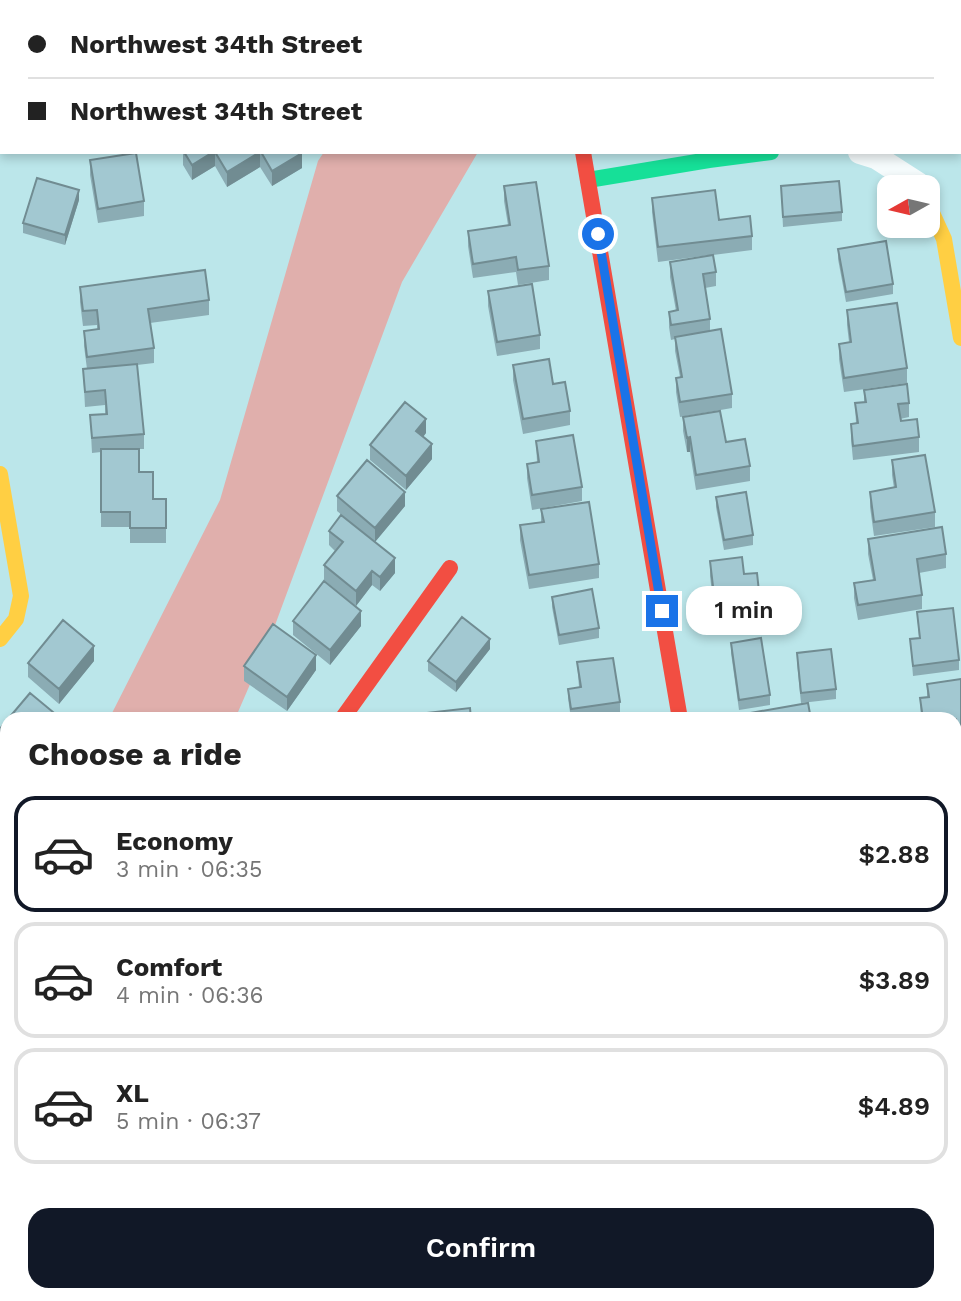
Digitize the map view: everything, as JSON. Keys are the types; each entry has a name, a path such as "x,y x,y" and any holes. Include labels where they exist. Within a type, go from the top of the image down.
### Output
{"street":[{"path":"583,154 679,712"},
{"path":"589,180 756,154"},
{"path":"866,154 876,157 900,175"},
{"path":"940,230 944,239 961,338"},
{"path":"0,474 21,596 16,619 0,639"},
{"path":"347,712 450,568"}],"shaded area":[{"path":"323,154 477,154 402,282 271,636 238,712 113,712 220,500 318,161"}],"building":[{"path":"136,154 144,201 98,209 90,160"},
{"path":"185,154 210,154 192,165"},
{"path":"216,154 257,154 227,172"},
{"path":"262,154 300,154 272,171"},
{"path":"37,178 79,190 65,235 23,223"},
{"path":"839,181 842,212 783,217 781,186"},
{"path":"536,182 549,266 518,270 516,257 473,264 468,231 510,225 504,186"},
{"path":"715,190 719,220 750,216 752,236 658,247 652,198"},
{"path":"886,241 893,284 846,292 838,249"},
{"path":"713,255 716,272 703,274 710,319 671,325 669,312 678,310 670,262"},
{"path":"205,270 209,300 148,309 154,348 87,357 84,331 99,329 97,310 83,311 80,287"},
{"path":"532,284 540,335 497,342 488,291"},
{"path":"897,303 907,368 844,378 839,344 851,342 847,310"},
{"path":"721,329 732,394 680,402 676,378 682,377 675,337"},
{"path":"549,359 553,384 565,382 570,411 523,419 513,365"},
{"path":"137,364 144,434 92,438 90,415 107,414 105,390 85,392 83,369"},
{"path":"907,384 909,403 898,404 901,421 917,419 919,437 853,446 851,424 858,423 855,403 866,402 864,390"},
{"path":"405,402 426,419 416,431 432,444 406,476 370,445"},
{"path":"720,411 726,442 745,439 750,466 696,475 690,437 687,438 683,417"},
{"path":"573,435 582,487 532,495 527,464 539,462 536,441"},
{"path":"101,449 139,449 139,472 153,472 153,499 166,499 166,528 130,528 130,512 101,512"},
{"path":"925,455 935,512 874,522 870,492 896,487 892,460"},
{"path":"367,460 405,492 375,528 337,496"},
{"path":"746,492 753,535 724,540 716,497"},
{"path":"589,502 599,564 529,575 520,525 544,522 541,509"},
{"path":"341,515 395,558 380,577 372,571 356,591 324,565 343,542 329,531"},
{"path":"942,527 946,554 917,559 922,595 858,605 854,583 875,580 868,539"},
{"path":"742,557 744,574 757,573 760,601 751,602 753,615 717,620 710,561"},
{"path":"324,581 361,611 330,650 293,621"},
{"path":"592,589 599,628 559,635 552,597"},
{"path":"953,608 959,660 913,666 910,639 920,638 917,612"},
{"path":"462,617 490,639 456,682 428,661"},
{"path":"63,620 94,646 59,689 28,663"},
{"path":"273,624 316,655 287,697 244,666"},
{"path":"761,638 770,695 739,700 731,643"},
{"path":"831,649 836,689 801,693 797,653"},
{"path":"613,658 620,702 571,709 568,689 581,687 577,662"},
{"path":"961,679 961,712 922,712 920,698 929,697 927,684"},
{"path":"30,693 53,712 14,712"},
{"path":"808,703 810,712 756,712"},
{"path":"470,708 470,712 436,712"}],"traffic: fast":[{"path":"588,180 756,154"}],"traffic: slow":[{"path":"940,230 944,239 961,338"},
{"path":"0,474 21,596 16,619 0,639"}],"traffic: jam":[{"path":"583,154 679,712"},
{"path":"347,712 450,568"}],"route":[{"path":"598,234 662,611"}]}
